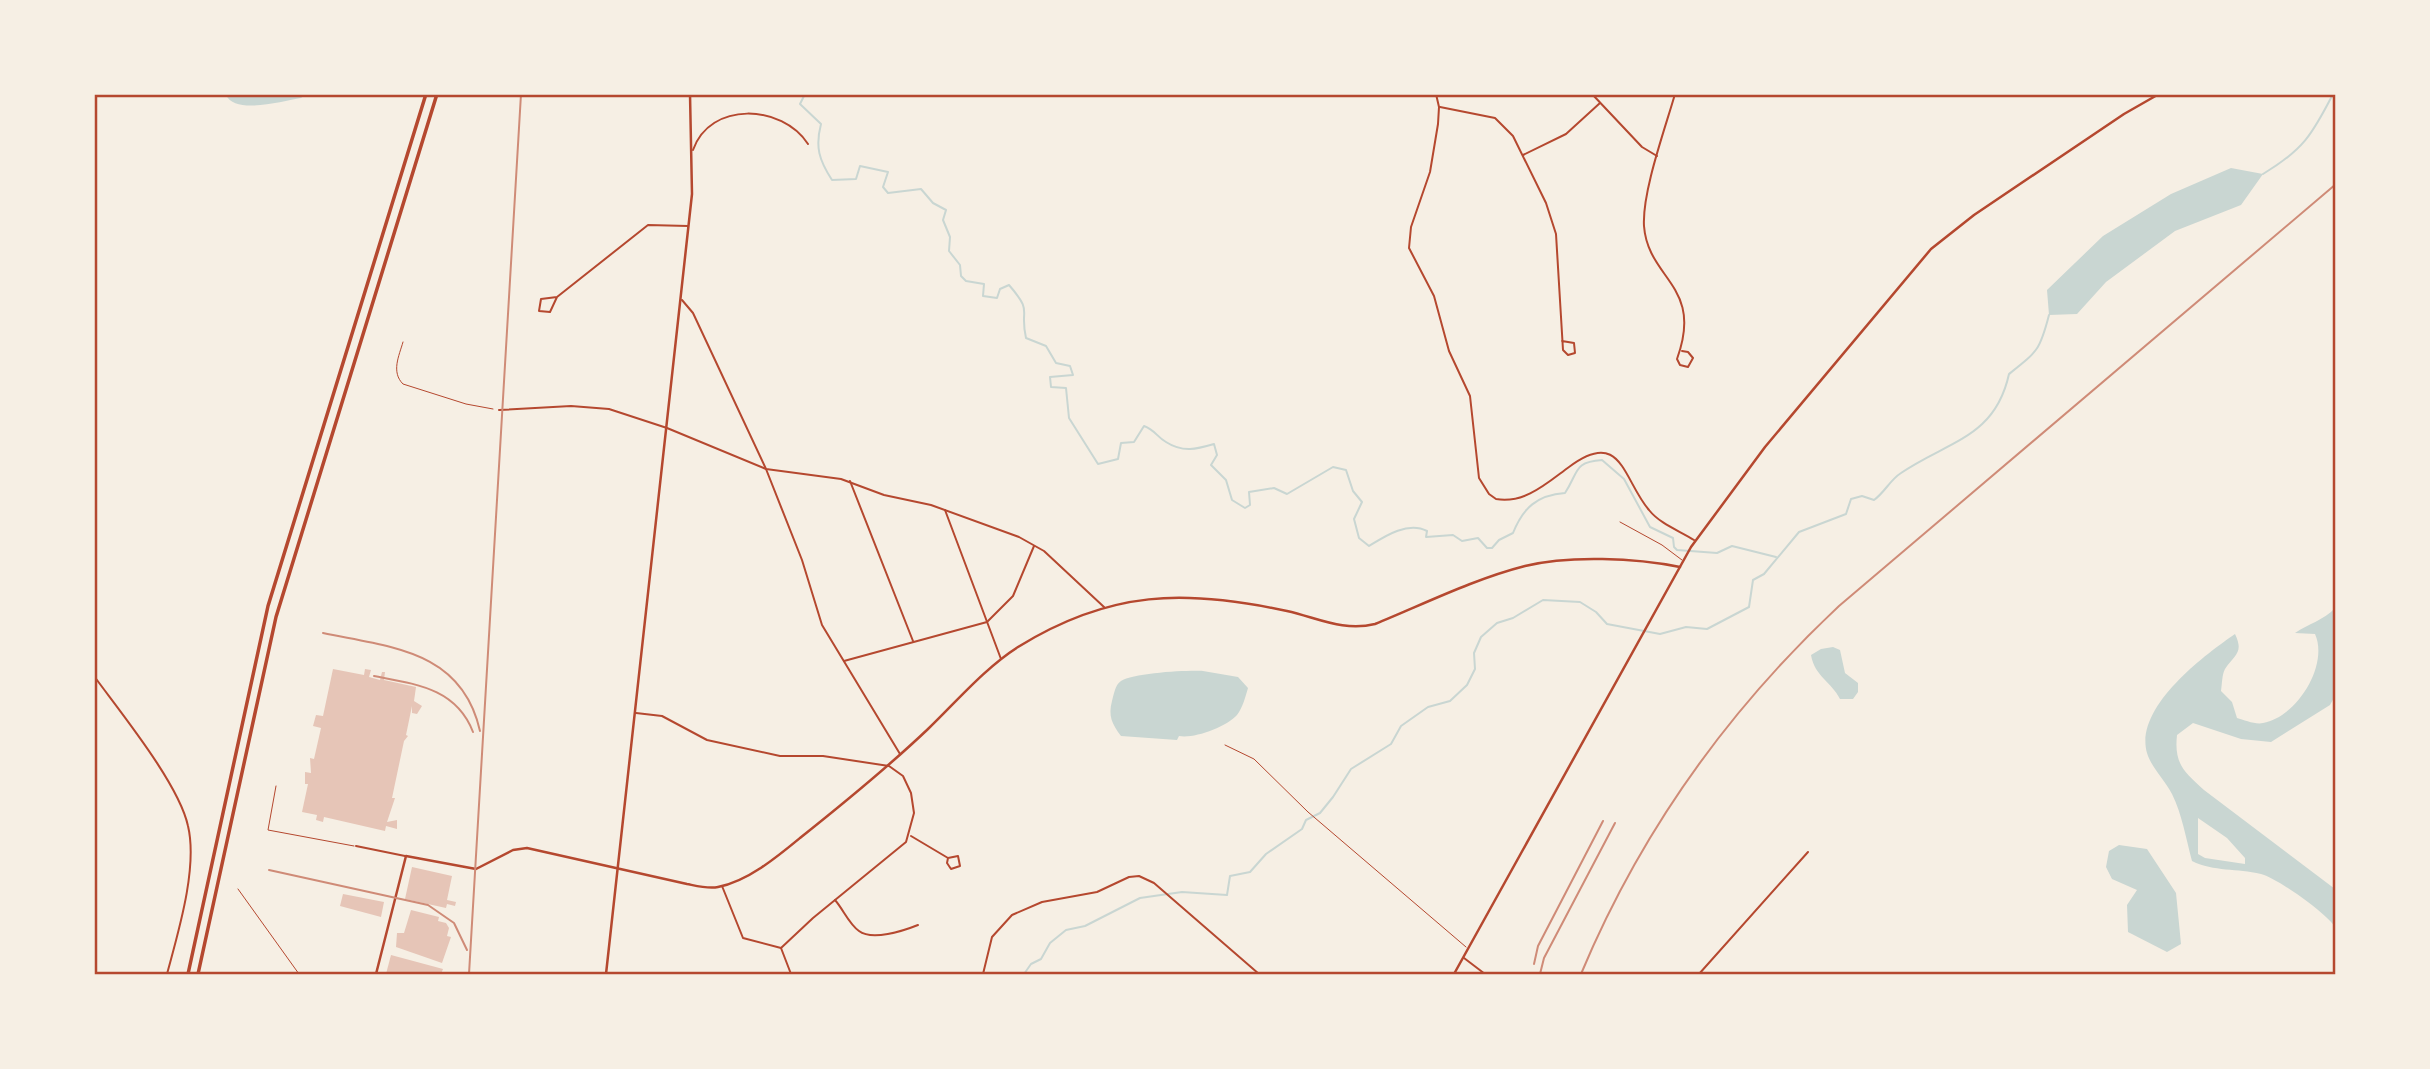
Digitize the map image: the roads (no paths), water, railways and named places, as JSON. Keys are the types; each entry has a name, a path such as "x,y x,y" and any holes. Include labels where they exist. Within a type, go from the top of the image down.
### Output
{"highway":[{"path":"188,975 265,614 426,94"},
{"path":"198,975 261,674 279,605 437,94"}],"street":[{"path":"606,975 689,226 692,149 690,94"},
{"path":"1436,94 1439,107 1430,172 1411,227 1409,248 1412,260 1434,296 1449,351 1470,396 1475,451 1483,485 1496,499 1518,499 1542,487 1582,457 1604,453 1617,458 1626,468 1650,512 1695,540"},
{"path":"1592,94 1642,147 1658,157"},
{"path":"1675,94 1646,204 1644,227 1650,249 1680,297 1684,315 1682,351 1677,362 1688,367 1693,358 1688,352 1682,351"},
{"path":"1454,975 1695,540 1765,447 1931,249 1974,215 2124,114 2159,94"},
{"path":"1523,155 1566,134 1600,103"},
{"path":"1439,107 1499,120 1511,132 1546,203 1556,234 1562,341 1565,354 1576,352 1574,343 1562,341"},
{"path":"692,149 697,137 729,115 744,111 762,114 782,123 802,136 808,144"},
{"path":"557,298 541,299 539,311 550,312 557,298 648,225 689,226"},
{"path":"682,299 693,313 766,469 802,561 822,625 900,754"},
{"path":"499,410 571,406 605,408 667,428 766,469 850,481 884,495 945,509 1034,545 1057,560 1105,608"},
{"path":"850,481 914,642"},
{"path":"945,509 1001,660"},
{"path":"844,661 986,622 1013,596 1034,545"},
{"path":"356,846 476,869 513,850 527,848 698,886 722,886 769,862 889,766 1001,660 1031,640 1105,608 1147,598 1175,595 1269,607 1334,625 1356,627 1375,624 1496,575 1537,564 1591,561 1680,567"},
{"path":"94,676 168,783 188,827 189,868 167,975"},
{"path":"635,713 668,718 707,740 775,755 827,757 889,766 902,776 911,793 914,816 910,835 901,848 835,900 781,948"},
{"path":"910,835 948,858"},
{"path":"1699,975 1808,852"},
{"path":"954,855 960,857 959,868 949,868 948,858 954,855"},
{"path":"376,975 406,856"},
{"path":"983,975 992,937 1012,915 1042,902 1089,894 1129,877 1139,876 1154,883 1175,900 1259,975"},
{"path":"722,886 743,938 781,948"},
{"path":"835,900 856,929 865,934 890,933 918,925"},
{"path":"781,948 791,975"},
{"path":"1463,958 1485,975"}],"lane":[{"path":"1620,522 1662,545 1684,561"},
{"path":"1225,745 1254,759 1308,811 1468,948"},
{"path":"276,786 268,830 356,846"},
{"path":"238,889 299,975"}],"waterway":[{"path":"805,94 800,104 821,124 819,153 832,180 856,179 860,166 888,172 883,187 888,193 921,189 933,203 946,210 943,220 950,237 949,251 960,265 961,276 966,281 984,284 983,296 997,298 1000,289 1009,285 1017,294 1024,306 1026,338 1046,346 1056,363 1070,366 1073,375 1050,377 1051,387 1066,388 1069,418 1098,464 1118,459 1121,443 1134,442 1144,426 1178,448 1214,444 1217,455 1211,465 1226,480 1232,500 1245,508 1250,505 1249,492 1274,488 1287,494 1333,467 1346,470 1353,491 1362,502 1354,519 1359,538 1369,546 1397,531 1420,528 1427,531 1426,537 1453,535 1462,541 1478,538 1487,548 1492,548 1499,540 1513,533 1521,516 1532,504 1546,497 1565,493 1581,466 1602,460 1624,479 1650,527 1673,538 1677,550 1717,553 1732,546 1776,557"},
{"path":"2263,174 2288,157 2305,140 2333,94"},
{"path":"1024,974 1031,964 1041,959 1050,943 1066,930 1085,926 1140,898 1182,892 1227,895 1230,876 1250,872 1266,854 1302,829 1306,820 1320,813 1351,769 1391,744 1401,726 1428,707 1450,701 1467,685 1475,669 1474,653 1481,637 1497,623 1513,618 1543,600 1580,602 1596,612 1607,624 1660,634 1686,627 1707,629 1749,607 1753,580 1764,574 1799,532 1846,514 1851,499 1862,496 1874,500 1901,473 1967,436 1981,425 1993,412 2009,374 2036,349 2049,315"}],"railway":[{"path":"469,974 521,94"},
{"path":"1581,974 1604,922 1631,872 1690,776 1724,731 1798,646 1839,606 2336,184"},
{"path":"323,633 397,649 440,668 457,683 471,704 480,731"},
{"path":"374,676 419,686 445,697 466,717 473,732"},
{"path":"1534,964 1538,946 1603,821"},
{"path":"1540,974 1544,958 1615,823"},
{"path":"269,870 428,905 454,923 467,950"}]}
